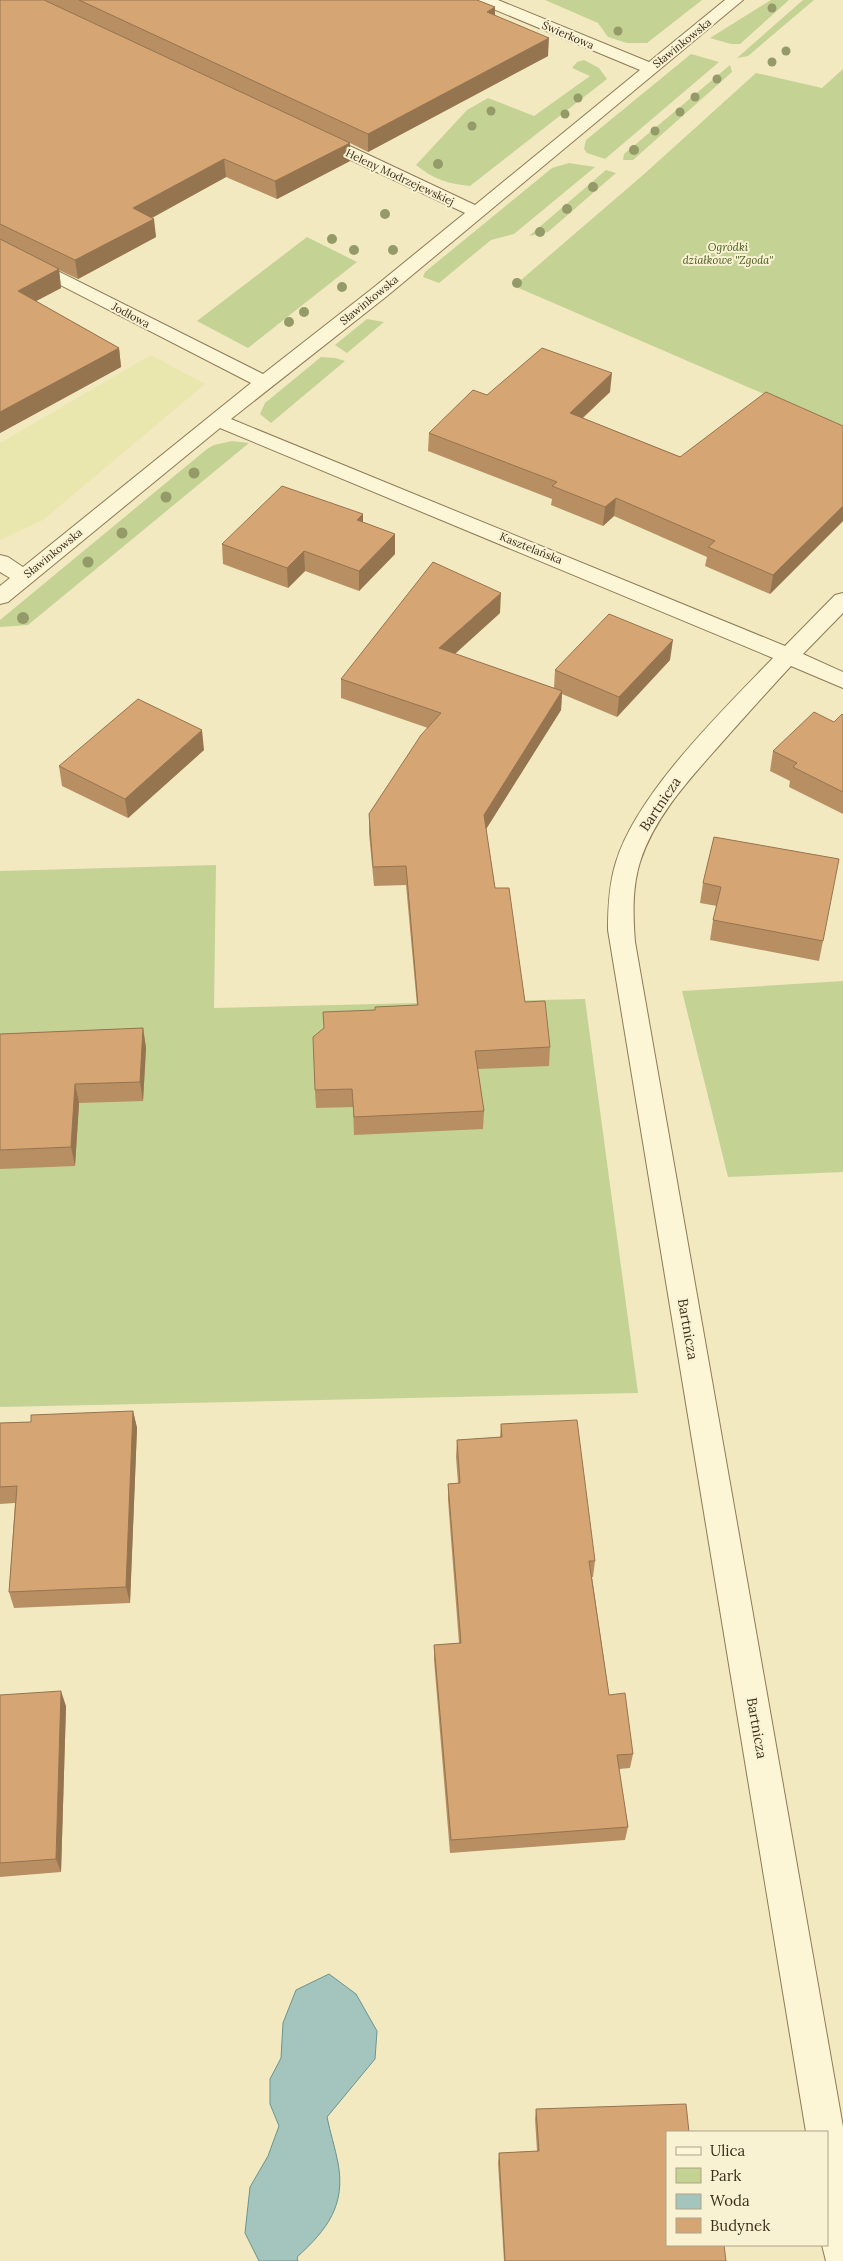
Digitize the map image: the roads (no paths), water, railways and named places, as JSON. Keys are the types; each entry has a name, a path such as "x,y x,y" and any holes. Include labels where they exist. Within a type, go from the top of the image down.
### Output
{"street":[{"name":"Świerkowa","path":"485,0 630,62 651,68"},
{"name":"Sławinkowska","path":"0,596 264,382 313,346 735,0"},
{"name":"Heleny Modrzejewskiej","path":"305,132 477,212"},
{"name":"Jodłowa","path":"0,246 264,382"},
{"name":"Kasztelańska","path":"217,420 282,445 788,655 843,681"},
{"path":"0,562 23,577"},
{"name":"Bartnicza","path":"825,2131 624,952 619,910 632,850 648,817 669,787 788,655 843,600"},
{"path":"828,2154 843,2254"}],"water":[{"path":"329,1974 356,1994 377,2031 375,2059 327,2117 340,2178 339,2192 332,2216 317,2237 297,2257 298,2261 259,2261 245,2233 250,2187 268,2156 279,2126 270,2104 270,2079 281,2058 283,2023 296,1990"}],"park label":[{"name":"Ogródki działkowe \"Zgoda\"","path":"728,253"}]}
